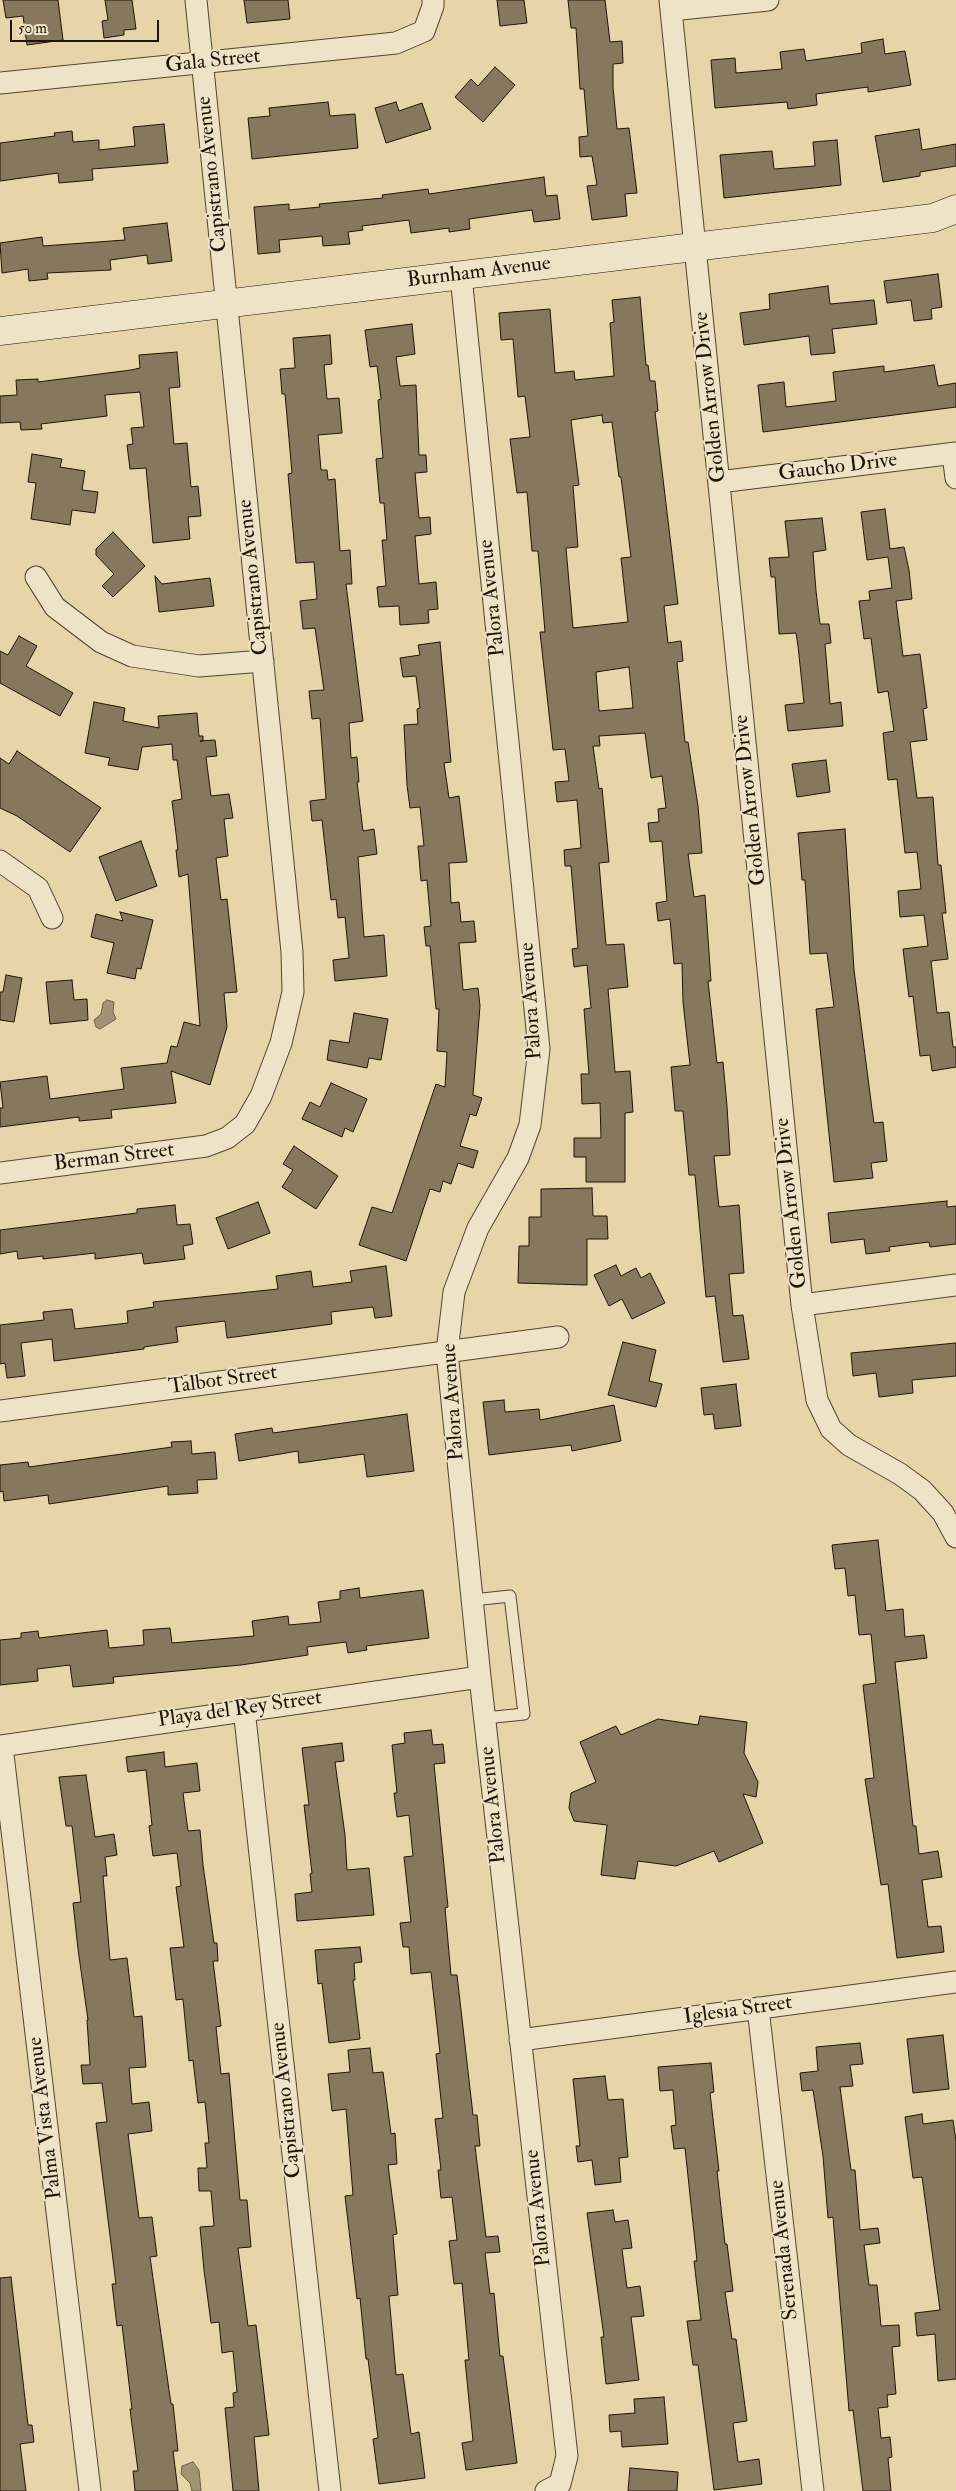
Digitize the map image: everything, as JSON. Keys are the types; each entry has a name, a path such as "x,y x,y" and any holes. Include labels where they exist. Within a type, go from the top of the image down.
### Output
{"street":[{"name":"Capistrano Avenue","path":"196,0 292,952 292,992 281,1043 261,1096 245,1124 227,1138"},
{"name":"Gala Street","path":"0,84 396,42 424,31 433,6 433,0"},
{"path":"671,5 768,0"},
{"name":"Golden Arrow Drive","path":"671,5 802,1305 817,1400 832,1429 849,1445 900,1474 922,1490 943,1513 956,1537"},
{"name":"Burnham Avenue","path":"0,331 933,218 956,209"},
{"name":"Palora Avenue","path":"461,276 539,1049 530,1125 518,1158 478,1228 454,1292 447,1352 480,1677 568,2456 553,2488"},
{"path":"955,453 956,478"},
{"name":"Gaucho Drive","path":"719,482 955,453"},
{"path":"36,577 56,607 101,642 132,656 199,666 263,661"},
{"path":"0,861 38,888 52,918"},
{"name":"Berman Street","path":"0,1173 206,1146 227,1138"},
{"path":"802,1305 956,1285"},
{"name":"Talbot Street","path":"0,1410 558,1337"},
{"name":"Playa del Rey Street","path":"1,1746 244,1709 480,1677"},
{"name":"Capistrano Avenue","path":"244,1709 330,2491"},
{"name":"Palma Vista Avenue","path":"1,1746 90,2491"},
{"name":"Iglesia Street","path":"520,2040 956,1982"},
{"name":"Serenada Avenue","path":"758,2008 813,2491"}],"lane":[{"path":"473,1600 510,1596 524,1714 485,1718"}],"shaded area":[{"path":"107,1000 114,1002 113,1012 116,1019 100,1029 96,1027 94,1020 101,1014 103,1003"},
{"path":"193,2462 199,2470 201,2491 192,2491 190,2483 181,2474 182,2466"}],"building":[{"path":"3,0 58,0 63,40 27,45 23,16 6,18"},
{"path":"105,0 132,0 136,29 124,30 124,35 104,38 102,21 108,20"},
{"path":"244,0 288,0 290,19 247,23"},
{"path":"497,0 524,0 527,23 500,26"},
{"path":"568,0 605,0 610,42 622,41 623,63 613,64 617,129 629,128 637,193 625,194 627,216 592,220 587,186 597,185 592,156 580,157 579,137 588,136 584,89 580,89 576,28 571,28"},
{"path":"883,39 885,54 905,51 911,85 868,92 868,87 816,94 817,105 788,109 787,102 715,108 711,60 735,58 736,73 782,69 780,52 804,49 806,61 862,53 861,43"},
{"path":"495,67 515,85 483,122 455,97 471,79 478,86"},
{"path":"328,102 330,116 355,114 358,148 252,159 248,118 270,116 269,108"},
{"path":"396,102 399,111 422,103 431,129 386,143 375,108"},
{"path":"164,124 168,163 92,169 93,180 59,183 58,173 0,181 0,143 55,136 54,133 72,131 73,142 99,140 99,150 135,146 133,127"},
{"path":"919,129 922,150 956,144 956,166 920,172 920,176 883,182 875,136"},
{"path":"837,140 841,185 724,198 720,155 772,151 774,169 815,166 813,142"},
{"path":"544,177 546,196 557,195 560,219 534,222 532,210 469,219 470,229 449,232 449,228 411,233 409,220 362,226 363,230 348,232 350,244 323,246 322,236 279,240 280,252 258,254 254,207 289,204 289,210 320,207 319,204 383,198 382,195 428,189 429,194"},
{"path":"167,223 172,261 148,264 147,255 110,260 111,270 47,273 48,279 29,281 28,269 2,273 0,243 42,237 43,246 125,240 123,228"},
{"path":"938,274 942,307 931,309 932,319 914,321 911,300 887,303 884,281"},
{"path":"828,286 830,304 874,300 877,324 832,329 835,353 811,355 809,336 744,345 740,313 770,309 769,294"},
{"path":"640,297 646,365 648,365 650,381 655,381 658,411 655,412 678,604 664,606 668,643 681,641 683,661 677,662 685,742 688,742 698,806 702,853 688,854 694,897 705,895 711,981 708,981 717,1063 723,1062 727,1106 730,1155 714,1156 717,1189 719,1207 739,1205 744,1273 729,1274 733,1316 743,1315 749,1359 723,1362 715,1296 706,1297 695,1175 689,1175 683,1111 675,1111 671,1067 690,1065 683,1002 682,963 674,964 670,919 658,921 656,903 667,901 662,841 650,842 648,823 659,822 658,809 666,808 662,776 651,778 645,733 599,736 600,746 593,746 599,789 602,788 609,862 599,863 606,945 624,944 628,987 608,989 615,1072 630,1071 633,1112 625,1113 625,1182 586,1182 586,1157 574,1157 574,1138 601,1138 600,1103 582,1104 581,1074 589,1074 584,1009 591,1008 587,965 574,967 572,949 578,948 571,866 565,866 564,850 581,848 577,800 557,802 555,782 569,781 565,749 553,750 540,632 545,632 538,551 532,551 527,492 517,493 510,439 530,437 525,396 518,397 513,339 501,340 499,313 550,309 555,373 574,371 575,380 614,376 610,323 614,322 612,300","holes":["602,415 603,423 612,422 619,477 621,477 631,557 621,558 628,622 573,628 566,548 578,547 573,486 579,485 571,420","629,667 633,708 599,711 596,672"]},
{"path":"412,324 415,354 396,357 400,386 416,385 419,455 426,455 427,472 415,473 419,518 430,517 431,534 415,536 419,584 436,582 438,609 428,610 429,623 400,625 399,606 379,607 377,587 386,586 382,540 387,540 384,503 380,503 376,459 383,458 378,400 381,399 377,366 370,367 365,330"},
{"path":"330,335 332,364 324,365 327,399 339,398 342,433 318,435 321,470 327,470 328,480 335,479 340,551 350,550 352,584 346,584 363,721 349,723 351,758 357,757 359,782 357,782 363,831 374,829 377,854 358,857 364,937 384,935 387,976 335,981 333,960 349,958 345,917 338,918 336,899 331,900 322,820 312,821 310,801 326,799 320,718 312,719 309,691 324,690 315,628 303,629 300,601 317,599 314,562 296,563 288,474 292,473 285,394 282,394 280,369 295,368 293,338"},
{"path":"177,352 180,387 169,388 174,444 187,443 191,487 198,486 201,516 188,517 190,539 153,543 146,468 130,469 127,445 133,444 131,428 144,427 140,392 105,395 107,416 41,424 42,429 21,430 20,422 0,423 0,396 17,395 16,380 38,379 38,382 131,370 140,368 139,355"},
{"path":"934,365 938,386 956,383 956,407 763,432 758,385 784,382 786,407 836,401 833,372 884,366 884,372"},
{"path":"32,454 62,459 60,467 85,471 82,490 98,492 95,513 72,510 70,525 31,519 36,483 28,482"},
{"path":"885,509 890,549 904,547 909,570 912,599 896,601 903,656 920,654 927,708 923,709 927,740 910,742 917,798 933,797 938,865 941,865 946,913 942,913 948,959 931,961 937,1013 949,1012 953,1047 956,1047 956,1067 932,1071 930,1055 920,1056 913,996 909,997 903,949 928,946 924,915 900,917 898,891 921,889 917,852 905,853 897,779 888,780 883,733 894,731 888,691 878,693 871,638 864,639 859,601 870,600 869,591 892,588 888,557 867,560 861,512"},
{"path":"822,518 826,550 813,552 816,591 820,624 829,624 831,643 825,644 830,704 841,702 843,726 788,731 785,705 804,703 798,646 796,633 779,634 775,577 771,577 769,558 789,557 785,521"},
{"path":"113,532 145,566 113,597 102,586 114,574 96,555 96,549"},
{"path":"155,576 162,584 210,578 214,606 159,612"},
{"path":"19,636 37,646 26,666 73,693 60,716 0,683 0,651 8,655"},
{"path":"440,642 451,762 444,763 449,798 459,796 467,862 449,863 451,903 459,902 461,922 474,921 476,942 459,943 463,990 478,988 480,1006 473,1095 482,1098 476,1116 470,1114 460,1146 478,1151 473,1168 458,1163 451,1184 443,1181 440,1192 430,1189 406,1261 359,1245 372,1207 392,1213 436,1084 445,1087 447,1052 437,1051 439,1009 436,1009 430,946 426,946 424,927 431,926 427,880 421,881 418,846 424,846 420,807 410,808 407,785 404,725 418,724 417,709 420,708 416,676 403,677 400,658 420,655 418,645"},
{"path":"94,702 125,708 123,721 159,728 158,716 197,713 199,736 203,736 203,741 215,740 217,756 206,757 211,796 229,794 233,818 224,819 228,856 216,858 221,900 227,899 237,992 224,993 227,1027 210,1085 171,1071 176,1103 111,1110 112,1118 79,1121 79,1117 0,1127 0,1108 3,1108 0,1082 47,1076 50,1099 124,1089 121,1068 167,1063 171,1046 177,1047 184,1022 200,1026 188,874 179,877 176,850 178,850 172,801 182,799 177,760 173,760 172,744 142,747 138,770 108,765 110,758 85,753"},
{"path":"17,751 101,808 70,852 17,816 0,808 0,758 9,764"},
{"path":"826,760 830,792 797,797 792,764"},
{"path":"845,829 854,970 874,1123 883,1122 887,1161 871,1163 873,1178 834,1182 816,1009 834,1007 827,953 810,954 805,880 802,880 798,833"},
{"path":"141,841 157,886 116,901 99,857"},
{"path":"120,912 153,920 141,969 137,968 135,979 107,973 114,943 91,937 96,914 123,921"},
{"path":"6,975 22,978 14,1022 0,1020 0,992 3,992"},
{"path":"72,980 74,1000 87,999 88,1020 50,1024 46,982"},
{"path":"354,1013 388,1019 381,1060 369,1058 367,1068 327,1060 330,1040 349,1043"},
{"path":"331,1083 367,1099 353,1132 345,1128 342,1137 302,1119 310,1102 320,1107"},
{"path":"294,1146 338,1176 316,1209 282,1187 293,1170 283,1164"},
{"path":"592,1188 593,1216 607,1216 608,1239 587,1239 587,1285 518,1283 519,1246 529,1246 529,1217 541,1217 541,1189"},
{"path":"947,1201 947,1207 956,1206 956,1244 930,1247 929,1242 889,1247 890,1251 866,1254 864,1239 831,1243 828,1213"},
{"path":"258,1202 270,1233 228,1249 216,1218"},
{"path":"175,1205 177,1225 190,1224 193,1244 183,1246 185,1259 144,1264 142,1253 95,1259 95,1253 43,1259 43,1256 18,1259 17,1251 0,1254 0,1230 137,1213 137,1209"},
{"path":"616,1265 621,1276 636,1268 641,1278 650,1273 665,1303 632,1319 622,1299 609,1306 594,1275"},
{"path":"386,1266 392,1316 375,1318 373,1307 331,1312 332,1324 227,1338 225,1321 176,1327 178,1342 144,1347 144,1349 54,1361 52,1339 21,1343 25,1376 7,1378 5,1363 0,1364 0,1325 44,1320 43,1312 72,1309 75,1329 128,1323 127,1311 154,1307 153,1302 278,1289 276,1276 311,1271 313,1287 352,1282 350,1271"},
{"path":"623,1342 656,1350 649,1381 662,1384 656,1407 608,1395"},
{"path":"956,1343 956,1376 912,1380 913,1393 879,1397 876,1373 853,1376 851,1353"},
{"path":"736,1384 741,1426 715,1429 713,1414 704,1415 701,1388"},
{"path":"504,1400 505,1412 539,1409 540,1420 614,1405 621,1441 572,1451 571,1445 489,1455 483,1402"},
{"path":"407,1414 414,1471 367,1477 364,1454 299,1463 298,1451 239,1461 235,1434 272,1428 273,1433"},
{"path":"191,1441 192,1454 215,1452 217,1479 197,1480 198,1493 168,1495 168,1486 49,1504 48,1495 4,1501 3,1491 0,1492 0,1465 28,1462 29,1467 172,1447 171,1442"},
{"path":"878,1540 886,1611 903,1609 905,1637 924,1635 927,1658 895,1662 913,1826 916,1826 919,1854 938,1851 942,1877 922,1880 928,1927 941,1926 944,1952 897,1958 888,1884 881,1885 865,1779 874,1778 863,1685 876,1683 871,1634 859,1635 855,1595 848,1596 845,1568 835,1569 832,1545"},
{"path":"359,1588 360,1598 423,1590 429,1638 366,1646 367,1650 348,1653 346,1642 307,1647 308,1655 241,1665 113,1677 114,1683 73,1687 70,1665 37,1669 38,1681 0,1685 0,1640 21,1638 21,1633 38,1631 39,1638 107,1630 109,1648 144,1645 143,1630 170,1628 172,1643 254,1636 252,1621 288,1616 289,1625 321,1622 318,1602 340,1599 340,1591"},
{"path":"700,1716 747,1722 744,1753 758,1782 756,1797 743,1794 763,1843 719,1862 714,1851 676,1866 638,1861 635,1879 601,1875 607,1825 574,1821 569,1808 571,1793 596,1782 580,1742 616,1726 621,1735 658,1719 698,1725"},
{"path":"431,1730 433,1745 443,1744 445,1763 434,1764 448,1907 445,1908 451,1975 457,1975 473,2115 477,2115 480,2146 475,2146 486,2237 498,2236 500,2252 485,2253 490,2294 494,2293 500,2356 503,2356 517,2463 466,2470 462,2443 473,2441 465,2360 469,2360 462,2283 454,2284 449,2241 457,2240 452,2197 441,2198 438,2170 441,2170 435,2119 443,2118 436,2054 440,2053 431,1972 411,1974 409,1947 403,1947 400,1923 411,1922 404,1857 413,1856 409,1815 397,1817 394,1793 397,1793 392,1745 405,1743 404,1733"},
{"path":"342,1743 344,1761 335,1762 345,1835 347,1870 369,1868 374,1915 297,1921 295,1894 312,1892 310,1874 312,1873 304,1805 309,1805 302,1748"},
{"path":"164,1752 165,1767 197,1763 200,1791 183,1793 188,1831 200,1830 214,1943 217,1943 218,1961 213,1961 221,2026 216,2027 221,2074 229,2073 240,2200 247,2200 251,2247 238,2248 248,2326 256,2325 269,2435 254,2437 259,2491 233,2491 225,2408 234,2407 233,2393 237,2392 233,2351 222,2353 219,2322 211,2323 204,2270 200,2227 214,2226 211,2191 199,2191 198,2168 207,2168 205,2143 209,2143 205,2102 198,2103 193,2060 189,2061 183,1999 176,2000 170,1948 184,1947 176,1887 181,1886 177,1853 153,1856 149,1826 152,1825 146,1770 128,1772 126,1757"},
{"path":"86,1775 95,1837 114,1834 117,1855 105,1857 107,1876 103,1876 110,1960 127,1958 134,2017 142,2016 146,2067 129,2068 132,2104 149,2102 152,2131 128,2134 139,2218 152,2217 157,2256 150,2257 171,2404 173,2404 178,2451 173,2451 178,2491 135,2491 133,2471 138,2471 130,2409 132,2409 122,2325 117,2326 112,2284 116,2284 96,2123 107,2122 102,2083 83,2084 81,2065 90,2065 88,2020 73,1903 81,1902 72,1826 66,1826 59,1777"},
{"path":"360,1947 362,1962 354,1963 355,1980 353,1980 360,2039 329,2043 322,1983 318,1984 315,1950"},
{"path":"943,2035 949,2089 913,2093 907,2039"},
{"path":"860,2043 863,2064 850,2065 853,2086 840,2087 851,2170 855,2170 860,2230 878,2228 880,2243 864,2245 869,2285 877,2285 881,2326 899,2325 900,2346 892,2347 896,2394 887,2395 888,2407 878,2408 881,2438 890,2437 892,2457 888,2458 891,2491 863,2491 853,2410 849,2411 833,2217 828,2218 823,2156 813,2090 802,2091 800,2073 818,2071 816,2047"},
{"path":"370,2048 373,2073 383,2072 391,2134 395,2133 397,2164 388,2165 397,2234 393,2235 398,2295 389,2296 396,2375 403,2374 411,2434 419,2432 425,2478 379,2484 373,2439 378,2438 368,2359 366,2359 360,2298 357,2299 345,2196 353,2195 346,2109 332,2111 328,2074 350,2072 348,2050"},
{"path":"711,2063 714,2092 710,2093 719,2171 717,2171 725,2244 727,2244 733,2291 725,2292 732,2339 736,2339 747,2421 733,2423 738,2462 759,2459 762,2484 714,2490 698,2365 693,2365 687,2321 701,2320 694,2261 697,2261 685,2148 674,2149 671,2126 676,2125 673,2090 660,2091 658,2067"},
{"path":"605,2076 608,2100 623,2099 628,2157 619,2158 621,2182 595,2185 592,2160 578,2162 576,2146 580,2146 573,2079"},
{"path":"922,2114 923,2124 953,2120 956,2141 956,2379 938,2381 935,2334 917,2336 915,2313 940,2310 922,2177 913,2178 905,2117"},
{"path":"613,2210 615,2222 628,2220 632,2248 622,2249 627,2288 640,2286 644,2316 631,2317 639,2380 606,2384 601,2337 604,2337 587,2213"},
{"path":"11,2277 28,2425 32,2425 34,2442 20,2444 26,2491 0,2491 0,2278"},
{"path":"664,2397 668,2444 622,2447 621,2431 610,2432 609,2415 635,2413 634,2399"},
{"path":"630,2468 678,2472 677,2491 628,2491"}]}
